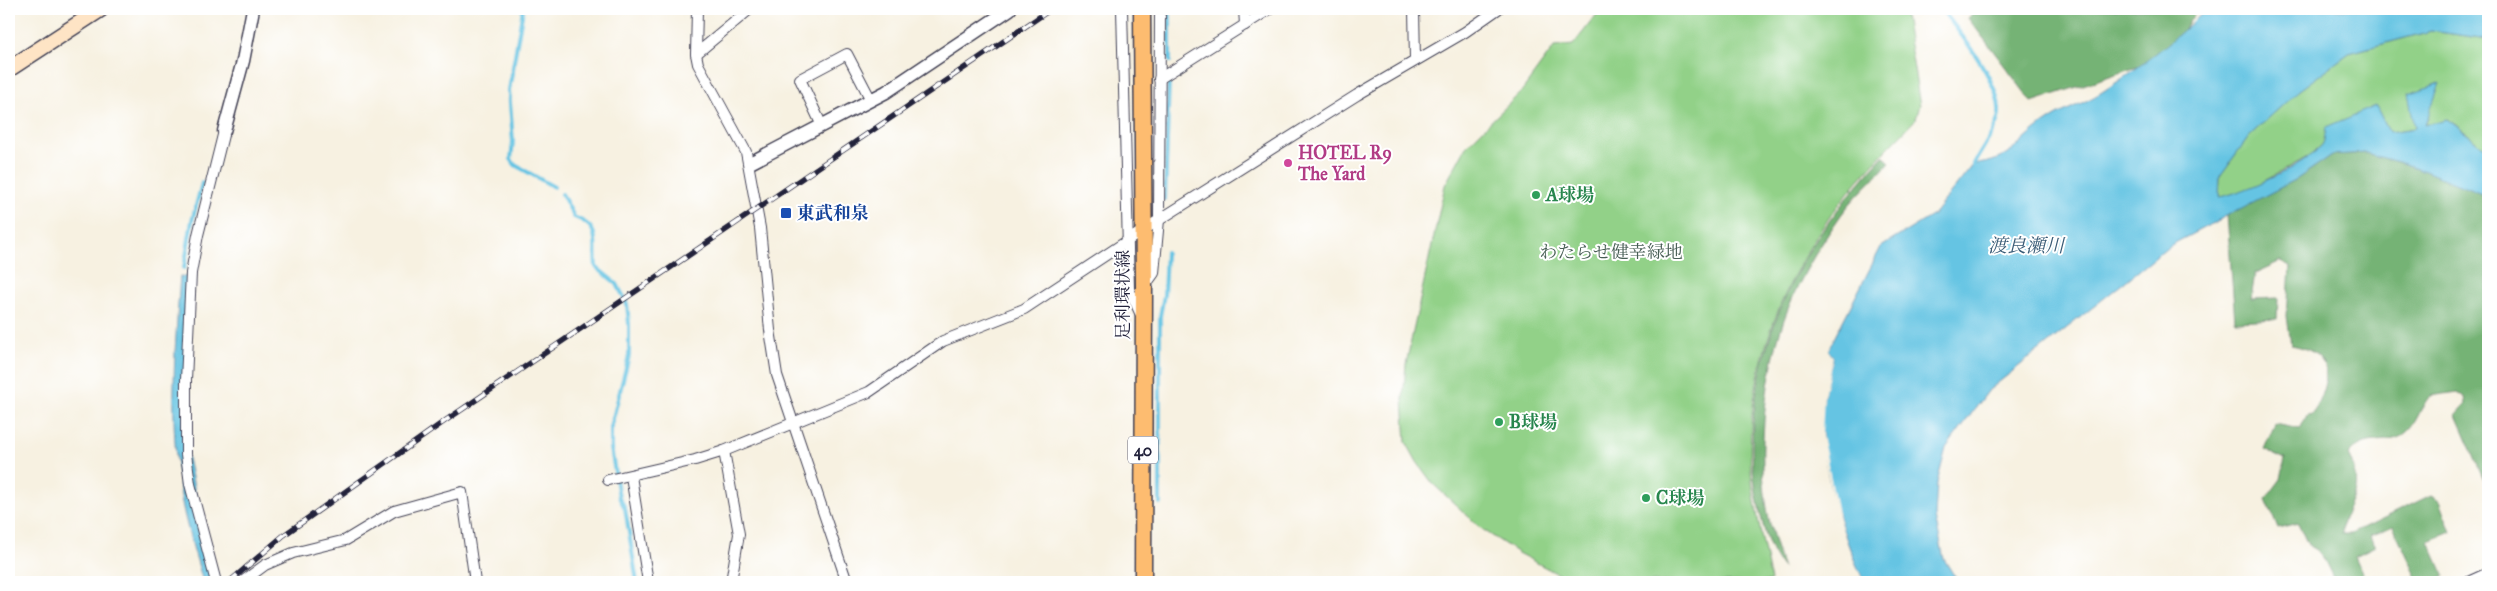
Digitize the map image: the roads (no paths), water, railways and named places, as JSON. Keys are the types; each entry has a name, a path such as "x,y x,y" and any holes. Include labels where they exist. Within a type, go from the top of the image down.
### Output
{"main road":[{"path":"9,69 85,13 101,9"},
{"name":"足利環状線","path":"1142,9 1144,230 1143,582"}],"street":[{"path":"216,582 190,484 186,454 186,380 191,273 198,236 224,131 244,61 253,9"},
{"path":"697,9 696,54 698,64 743,144 750,162 760,228 773,354 777,375 847,582"},
{"path":"696,54 750,9"},
{"path":"750,162 871,100 908,78 1010,9"},
{"path":"1122,9 1126,242 1129,289 1143,318"},
{"path":"1144,287 1154,273 1158,220 1160,9"},
{"path":"1244,9 1245,25"},
{"path":"1159,79 1270,9"},
{"path":"1414,9 1415,60"},
{"path":"610,480 695,460 724,451 869,392 888,381 931,349 958,333 1024,308 1158,220 1415,60 1465,32 1498,9"},
{"path":"822,126 800,79 847,54 871,100"},
{"path":"724,451 738,534 731,582"},
{"path":"629,476 648,582"},
{"path":"242,582 265,565 293,553 346,540 394,511 462,492 475,582"},
{"path":"2472,582 2488,573"}],"water":[{"name":"渡良瀬川","path":"2207,9 2488,9 2488,39 2431,31 2349,53 2298,91 2249,136 2220,176 2219,197 2258,184 2289,169 2314,153 2322,145 2326,127 2376,106 2389,132 2415,128 2408,94 2440,83 2425,125 2447,119 2483,146 2488,147 2488,202 2484,195 2415,167 2366,153 2332,155 2297,179 2171,245 1989,390 1946,448 1937,483 1935,517 1944,559 1958,582 1864,582 1849,547 1832,492 1824,455 1821,417 1833,357 1828,350 1881,247 1933,215 1974,164 1986,163 2006,154 2048,121 2099,94 2128,75"},
{"path":"180,276 188,277 185,444 214,582 203,582 184,513 177,464 174,383"}],"waterway":[{"path":"523,9 509,90 513,142 511,159 515,165 554,187"},
{"path":"1170,9 1170,61"},
{"path":"1941,9 1980,61 1989,77 1999,107 1996,125 1974,164 1974,168"},
{"path":"1165,199 1169,78"},
{"path":"184,268 192,221 202,183"},
{"path":"562,194 574,217 583,221 593,231 596,267 617,284 627,304 629,356 611,426 611,448 619,497 625,508 637,582"},
{"path":"1160,503 1160,316 1164,295 1166,252"}],"railway":[{"path":"229,582 284,535 442,423 1051,9"}],"place":[{"name":"HOTEL R9 The Yard","path":"1288,163"},
{"name":"A球場","path":"1536,195"},
{"name":"東武和泉","path":"786,213"},
{"name":"B球場","path":"1499,422"},
{"name":"C球場","path":"1646,498"}],"park label":[{"name":"わたらせ健幸緑地","path":"1611,252"}]}
